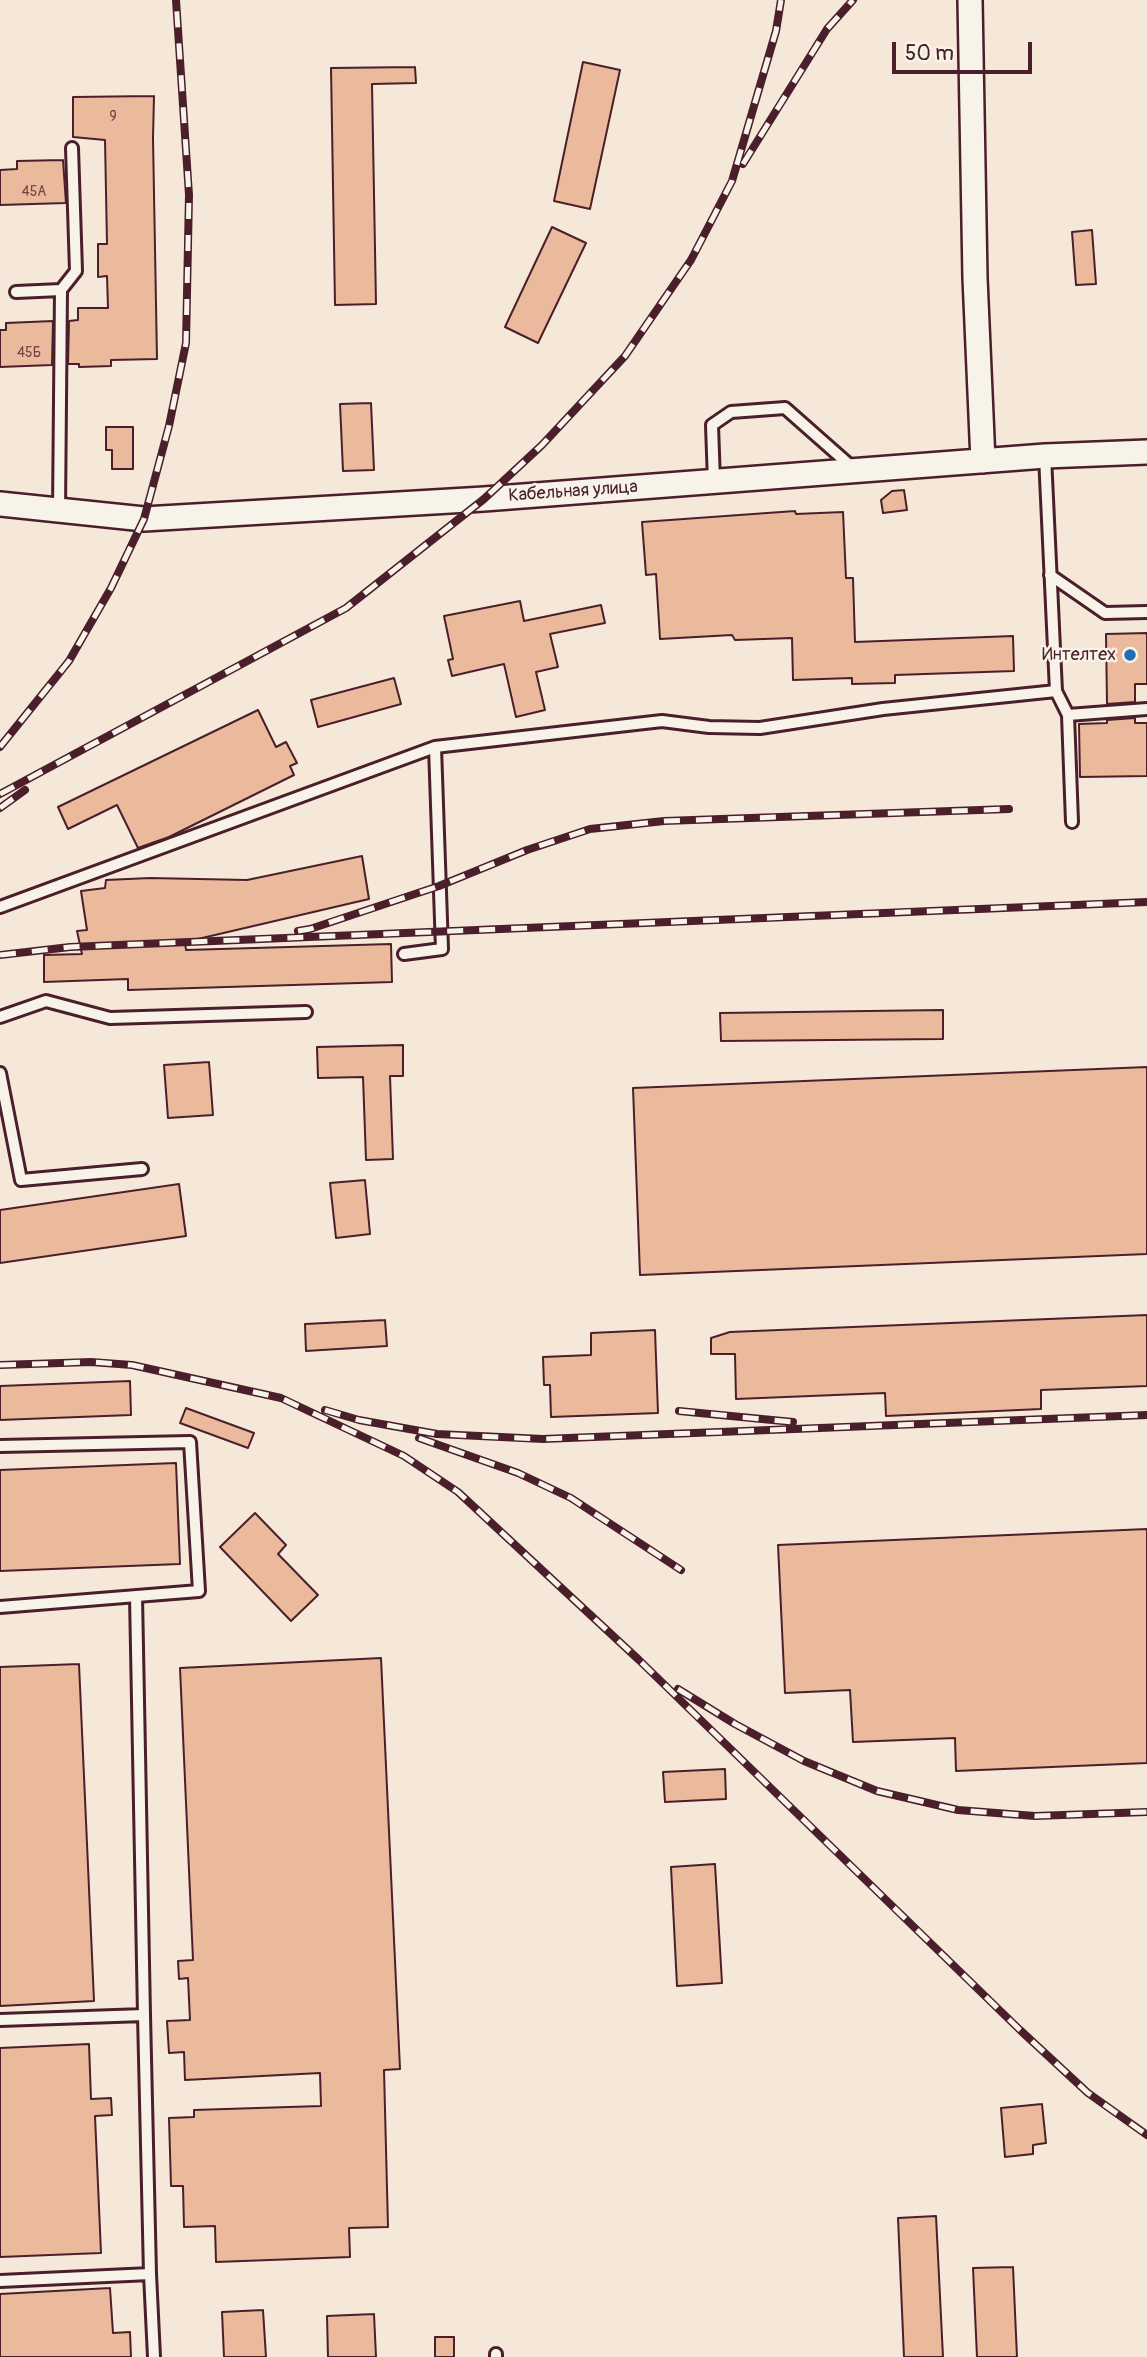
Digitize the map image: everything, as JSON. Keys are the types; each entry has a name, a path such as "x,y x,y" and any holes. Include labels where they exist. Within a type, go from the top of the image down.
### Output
{"street":[{"path":"970,0 975,278 983,461"},
{"name":"Кабельная улица","path":"0,504 144,519 484,499 1045,456 1147,452"}],"lane":[{"path":"59,511 61,290 75,271 72,148"},
{"path":"16,292 61,290"},
{"path":"714,482 712,425 731,412 785,408 856,471"},
{"path":"1045,456 1056,691 1068,715 1072,822"},
{"path":"1050,575 1105,613 1147,612"},
{"path":"0,906 435,747 662,721 709,727 760,728 883,709 1056,691"},
{"path":"1068,715 1147,709"},
{"path":"404,954 442,950 435,747"},
{"path":"0,1017 46,1001 110,1018 306,1012"},
{"path":"0,1073 21,1180 142,1168"},
{"path":"0,1446 190,1442 199,1591 0,1607"},
{"path":"136,1596 154,2357"},
{"path":"0,2020 144,2015"},
{"path":"0,2281 150,2274"}],"building":[{"path":"583,62 620,70 590,209 554,201"},
{"path":"415,67 416,83 372,84 376,304 335,305 331,68"},
{"path":"154,96 157,359 111,360 111,366 79,367 79,364 68,364 69,321 78,320 78,308 108,308 107,276 98,277 98,244 107,244 105,140 73,137 73,97"},
{"path":"63,160 66,203 0,205 0,170 17,169 17,161"},
{"path":"552,227 586,243 538,343 505,327"},
{"path":"1092,230 1096,284 1076,285 1072,232"},
{"path":"53,321 52,365 0,367 0,330 6,330 6,323"},
{"path":"371,403 374,470 343,471 340,404"},
{"path":"106,427 133,427 133,469 112,469 112,450 106,450"},
{"path":"904,490 907,510 883,513 881,500 892,491"},
{"path":"795,511 796,514 843,512 846,578 853,578 855,642 1013,636 1014,671 895,675 895,683 852,684 852,678 793,680 792,638 735,640 732,635 660,639 656,574 646,575 642,522"},
{"path":"520,601 524,621 601,605 605,623 550,634 558,667 536,672 545,710 516,717 504,664 452,676 448,660 453,659 444,616"},
{"path":"1147,633 1147,684 1135,684 1135,702 1107,704 1106,634"},
{"path":"394,678 401,704 318,727 311,700"},
{"path":"258,710 276,747 286,742 297,763 290,766 294,775 169,837 138,848 117,805 68,829 58,807"},
{"path":"1135,718 1135,723 1147,723 1147,776 1080,777 1079,724"},
{"path":"362,856 369,899 185,942 186,950 391,944 392,982 128,990 128,979 44,982 44,955 82,954 77,931 87,930 81,891 105,888 106,880 247,880"},
{"path":"943,1010 943,1039 721,1041 720,1013"},
{"path":"403,1045 403,1076 390,1076 393,1159 366,1160 363,1077 318,1078 317,1047"},
{"path":"209,1062 213,1115 168,1118 164,1065"},
{"path":"1147,1067 1147,1254 640,1275 633,1088"},
{"path":"365,1180 370,1234 336,1238 330,1183"},
{"path":"179,1184 186,1236 0,1263 0,1210"},
{"path":"1147,1315 1147,1386 1041,1390 1041,1409 886,1416 885,1393 736,1399 735,1354 711,1354 711,1338 730,1332"},
{"path":"385,1320 387,1346 306,1351 305,1324"},
{"path":"655,1330 658,1413 551,1417 550,1385 544,1385 543,1357 591,1355 591,1333"},
{"path":"130,1381 131,1415 0,1420 0,1386"},
{"path":"186,1408 254,1433 248,1448 180,1423"},
{"path":"176,1463 180,1564 0,1571 0,1470"},
{"path":"255,1513 286,1545 278,1554 318,1595 291,1621 220,1547"},
{"path":"1147,1529 1147,1763 956,1771 955,1738 853,1742 850,1690 785,1693 778,1545"},
{"path":"381,1658 400,2069 384,2070 388,2227 349,2228 350,2257 216,2262 215,2226 184,2227 183,2186 171,2186 169,2118 194,2117 194,2110 321,2106 320,2073 185,2080 184,2052 169,2053 167,2021 190,2020 188,1978 179,1979 178,1961 193,1960 180,1668"},
{"path":"79,1664 94,2001 0,2006 0,1667"},
{"path":"725,1769 726,1799 665,1802 663,1772"},
{"path":"715,1864 722,1983 677,1986 671,1867"},
{"path":"89,2044 91,2099 111,2098 112,2115 95,2116 101,2253 0,2257 0,2048"},
{"path":"1042,2104 1046,2143 1033,2145 1033,2154 1005,2157 1001,2108"},
{"path":"936,2216 943,2357 904,2357 898,2218"},
{"path":"1013,2267 1017,2357 977,2357 973,2268"},
{"path":"110,2288 113,2333 130,2332 131,2357 0,2357 0,2294"},
{"path":"263,2310 266,2357 224,2357 222,2312"},
{"path":"374,2314 376,2357 328,2357 327,2316"},
{"path":"435,2337 454,2337 454,2357 435,2357"}],"railway":[{"path":"0,747 69,661 111,588 144,519 169,426 186,343 189,195 176,0"},
{"path":"0,794 346,608 484,499 542,445 625,356 691,260 732,181 776,31 781,0"},
{"path":"743,164 827,29 853,0"},
{"path":"0,808 25,790"},
{"path":"298,931 439,886 527,850 590,829 664,821 1009,809"},
{"path":"0,955 70,947 1147,902"},
{"path":"0,1365 91,1362 132,1365 281,1398 404,1456 458,1492 639,1660 1020,2030 1088,2093 1147,2135"},
{"path":"325,1410 359,1420 437,1434 543,1439 1147,1415"},
{"path":"679,1411 793,1422"},
{"path":"419,1438 518,1473 571,1498 681,1570"},
{"path":"678,1689 735,1724 804,1761 877,1791 958,1810 1035,1816 1147,1812"}],"place":[{"name":"Интелтех","path":"1130,655"}]}
